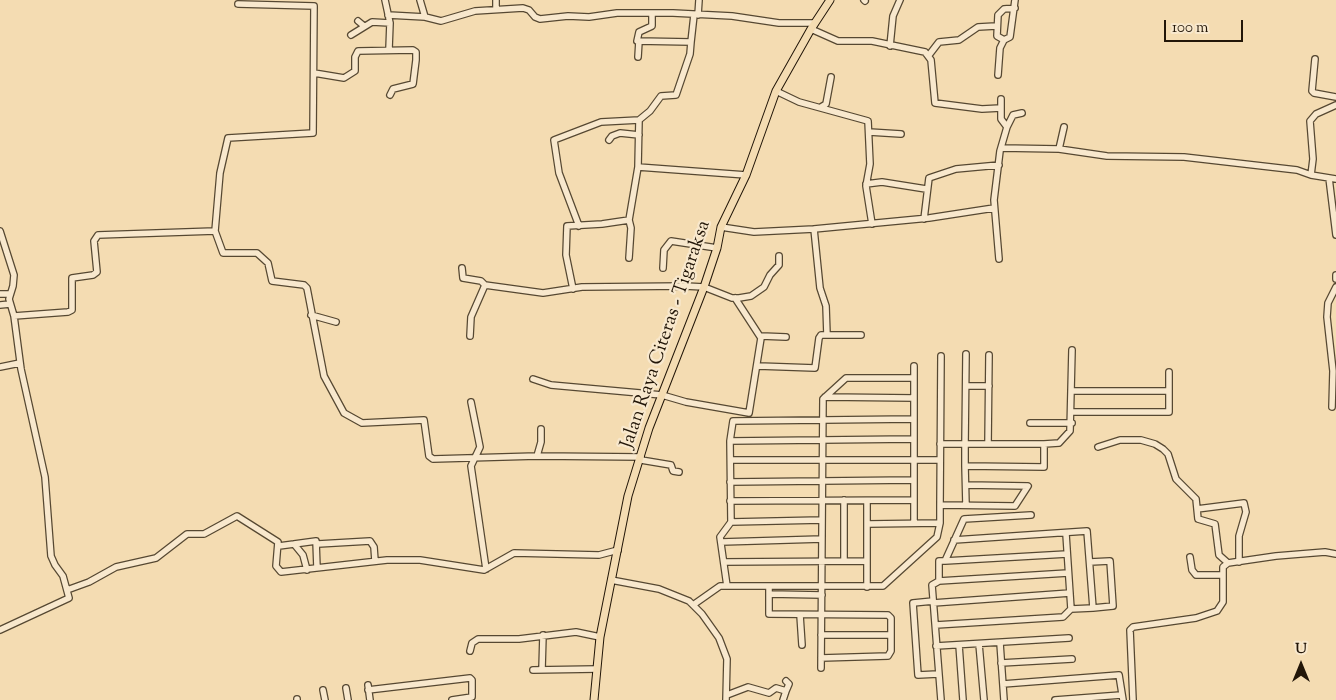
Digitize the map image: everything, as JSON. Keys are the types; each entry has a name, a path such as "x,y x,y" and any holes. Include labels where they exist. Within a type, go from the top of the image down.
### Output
{"main road":[{"name":"Jalan Raya Citeras - Tigaraksa","path":"594,700 600,637 628,496 662,395 704,287 717,248 721,227 746,175 776,91 830,0"}],"street":[{"path":"385,0 390,23 389,49"},
{"path":"420,0 425,17"},
{"path":"496,0 496,10"},
{"path":"579,226 559,173 554,140 601,122 640,120 650,111 660,97 677,94 690,54 699,0"},
{"path":"890,46 893,16 900,0"},
{"path":"998,76 1000,48 1004,40 1010,37 1015,0"},
{"path":"238,4 313,4 315,8 313,133 231,137 227,139 220,173 215,231 223,253 257,253 268,263 272,281 304,286 309,293 311,315 324,376 344,413 362,423 422,419 425,423 431,458 474,459 537,456 641,459 671,465 673,470 679,472"},
{"path":"1004,40 997,36 996,26 1002,10 1015,8"},
{"path":"388,15 425,17 441,21 467,13 526,9 534,17 540,19 568,16 589,17 617,13 732,16 813,26 838,41 872,41 917,50 929,55"},
{"path":"638,57 639,41 636,40 639,32 652,26 652,13"},
{"path":"358,21 364,26"},
{"path":"351,35 372,22 390,23"},
{"path":"996,26 978,28 959,40 939,42 929,55 935,103 982,109 1001,108"},
{"path":"639,41 692,42"},
{"path":"314,73 340,78 349,76 355,71 355,57 358,51 410,49 416,52 412,84 393,89 390,95"},
{"path":"1315,59 1312,91 1336,97"},
{"path":"820,107 826,104 830,78"},
{"path":"776,91 799,102 866,119 869,132 870,164 866,184 872,224"},
{"path":"1001,99 1001,119 1007,127"},
{"path":"1311,175 1313,159 1310,121 1316,114 1336,105"},
{"path":"999,259 994,208 1001,148 1007,127 1013,115 1022,112"},
{"path":"629,258 631,228 629,220 638,167 640,120"},
{"path":"1059,149 1064,127"},
{"path":"869,132 900,134"},
{"path":"609,140 620,133 639,135"},
{"path":"1001,148 1059,149 1107,156 1184,158 1297,170 1311,175 1333,178 1336,236"},
{"path":"924,219 926,189 929,178 939,173 956,169 999,164"},
{"path":"638,167 746,175"},
{"path":"866,184 882,182 926,189"},
{"path":"721,227 754,232 814,229 924,219 994,208"},
{"path":"573,289 566,255 565,229 570,225 579,226 629,220"},
{"path":"814,229 820,288 826,306 827,335"},
{"path":"0,231 14,274 13,286 9,294 10,304 14,316 20,364 45,477 51,556 55,565 64,576 69,598 0,630"},
{"path":"14,316 68,312 72,310 72,278 94,275 97,272 94,241 98,235 215,231"},
{"path":"663,268 664,250 671,241 717,248"},
{"path":"462,268 463,278 481,281 484,285 543,293 573,289 704,287 735,298 751,296 764,287 770,275 779,265 779,256"},
{"path":"470,336 471,317 484,285"},
{"path":"1332,407 1334,386 1327,317 1328,303 1336,287"},
{"path":"0,294 9,294"},
{"path":"533,379 551,385 662,395 686,402 749,413 758,366 761,336 747,319 735,298"},
{"path":"0,305 10,304"},
{"path":"311,315 336,322"},
{"path":"758,366 815,368 819,338 827,335 861,335"},
{"path":"761,336 786,336"},
{"path":"940,444 1044,444 1058,443 1066,438 1072,423 1072,350"},
{"path":"966,354 966,505"},
{"path":"988,444 990,355"},
{"path":"693,605 720,586 883,586 937,537 940,523 941,356"},
{"path":"0,367 20,364"},
{"path":"914,366 914,523"},
{"path":"1072,412 1169,412 1169,372"},
{"path":"821,668 822,418 825,398 846,378 914,378"},
{"path":"966,386 989,386"},
{"path":"1072,391 1169,391"},
{"path":"825,398 914,398"},
{"path":"471,402 480,447 471,466 486,569"},
{"path":"727,586 720,537 731,522 730,441 733,420 822,418 914,419"},
{"path":"1030,423 1072,423"},
{"path":"537,456 541,442 541,429"},
{"path":"730,441 913,439"},
{"path":"1098,447 1120,440 1141,440 1156,444 1168,454 1176,479 1194,495 1197,517 1200,520 1215,524 1220,557 1228,563"},
{"path":"965,466 1044,467 1044,444"},
{"path":"731,460 939,460"},
{"path":"730,482 913,480"},
{"path":"940,505 1016,506 1028,486 966,485"},
{"path":"844,500 844,561"},
{"path":"730,501 913,500"},
{"path":"867,501 867,587"},
{"path":"1196,508 1244,503 1246,512 1239,536 1240,562"},
{"path":"945,561 964,519 1031,515"},
{"path":"67,590 89,582 116,567 156,558 186,534 204,534 236,516 278,542 279,546 276,555 278,570 281,572 375,561 420,560 486,569 514,553 599,555 618,550"},
{"path":"731,522 822,520"},
{"path":"868,524 940,523"},
{"path":"954,540 1066,534 1087,531 1093,608"},
{"path":"1066,534 1071,609"},
{"path":"721,542 822,539"},
{"path":"279,546 314,540 318,544 370,541 374,547 375,561"},
{"path":"294,544 303,554 307,570"},
{"path":"317,568 318,544"},
{"path":"1133,700 1130,630 1133,627 1196,618 1217,611 1223,602 1223,567 1228,563 1276,556 1325,552 1336,554"},
{"path":"939,581 939,561 1067,554"},
{"path":"1190,557 1192,570 1196,575 1223,575"},
{"path":"724,562 867,561"},
{"path":"936,625 1063,617 1071,609 1113,606 1110,561 1090,562"},
{"path":"941,700 932,585 939,581 1068,573"},
{"path":"611,580 659,589 689,600 702,614 719,638 727,659 726,698 750,687 768,692 775,688 786,691"},
{"path":"769,586 769,614 889,616 891,619 891,651 888,656 822,658"},
{"path":"938,674 918,675 913,603 1070,593"},
{"path":"769,594 822,595"},
{"path":"800,615 802,645"},
{"path":"470,651 472,643 478,639 519,639 576,632 600,637"},
{"path":"822,635 891,634"},
{"path":"542,669 543,635"},
{"path":"936,646 1069,638"},
{"path":"1000,643 1004,700"},
{"path":"979,644 984,700"},
{"path":"959,645 963,700"},
{"path":"1001,664 1072,659"},
{"path":"533,670 597,669"},
{"path":"1003,684 1119,675 1122,698 1055,700"},
{"path":"370,700 368,687 470,678 472,680 472,697 452,700"},
{"path":"783,700 789,685 786,682"},
{"path":"346,688 348,700"},
{"path":"323,690 325,700"}]}
